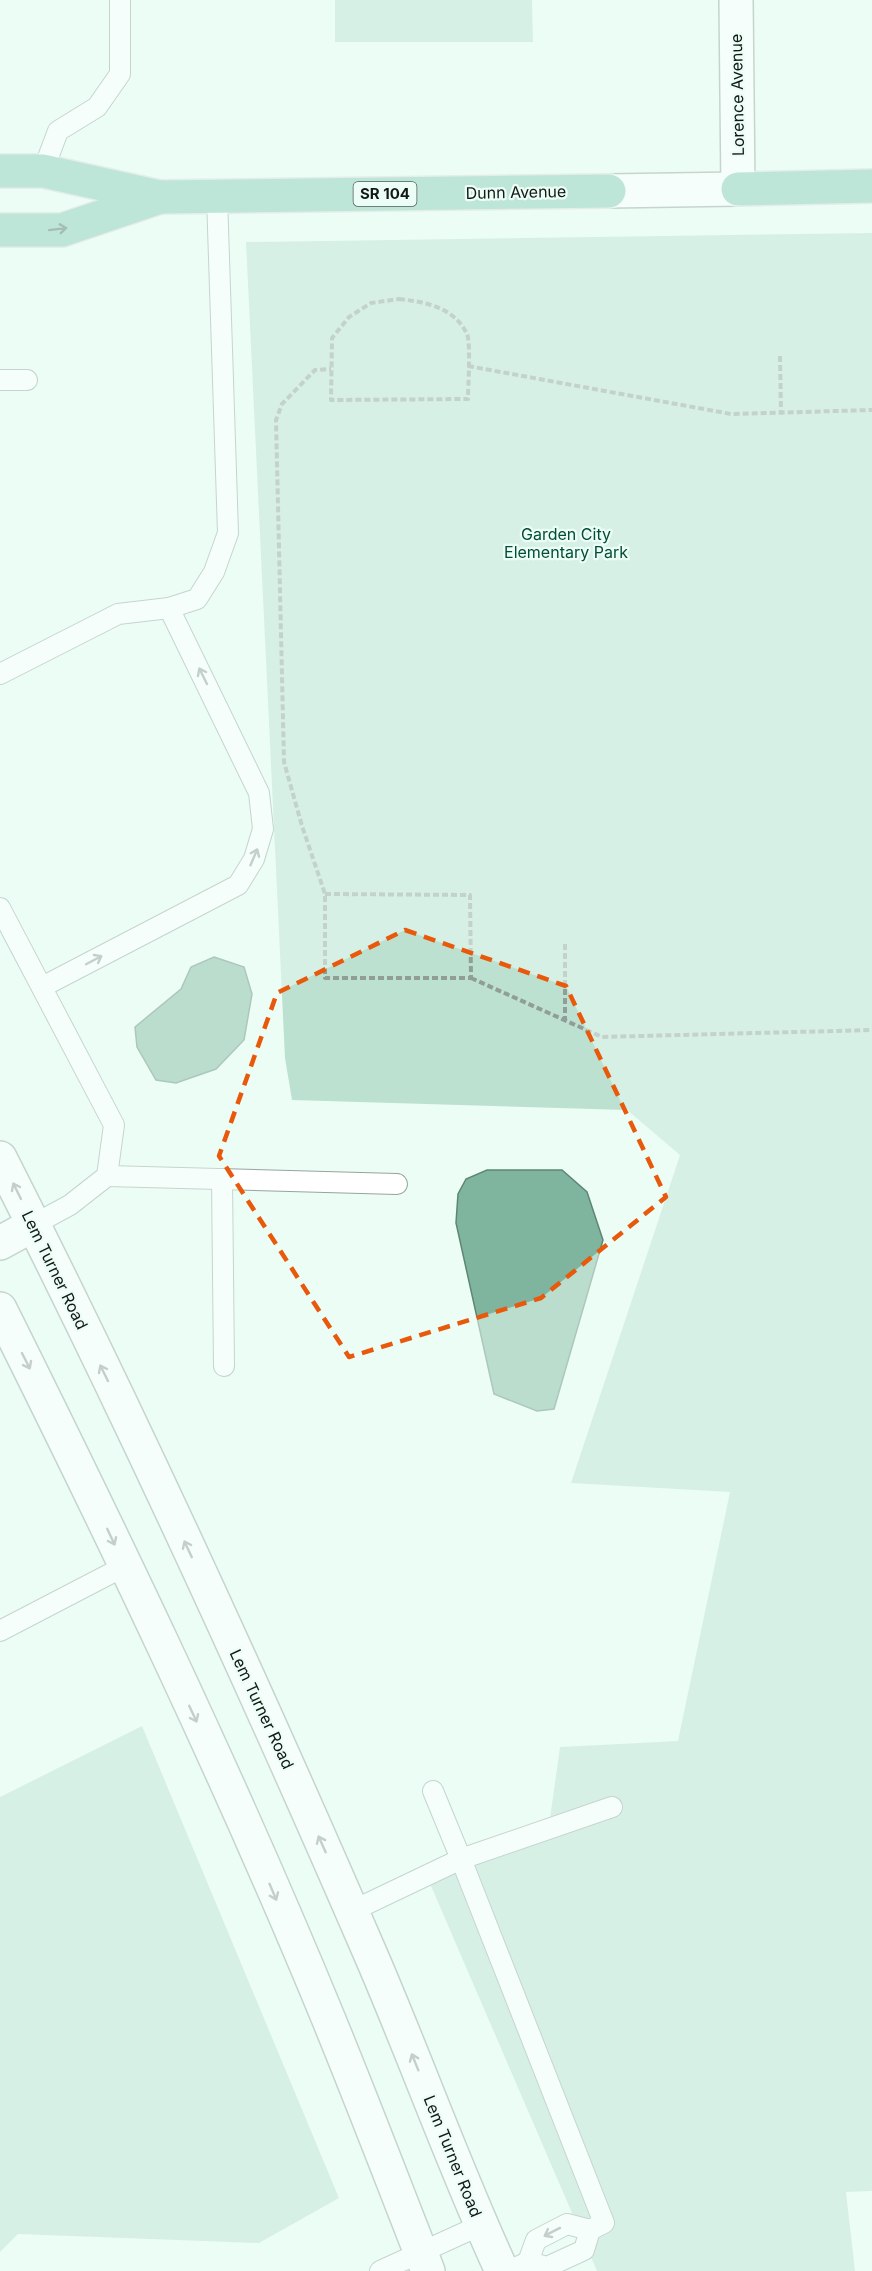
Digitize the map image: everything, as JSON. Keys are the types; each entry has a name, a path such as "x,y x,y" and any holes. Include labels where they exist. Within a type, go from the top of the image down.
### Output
{"main road":[{"name":"Lorence Avenue","path":"736,0 738,189"},
{"name":"Dunn Avenue","path":"0,171 43,171 160,197 872,186"},
{"name":"Dunn Avenue","path":"0,230 62,230 160,197"},
{"name":"Lem Turner Road","path":"0,1158 187,1547 289,1766 388,1994 481,2225 515,2267"},
{"path":"0,1243 33,1225"},
{"path":"0,1309 75,1460 230,1792 310,1976 424,2261"}],"lane":[{"path":"43,171 58,131 98,106 120,74 120,0"},
{"path":"0,674 118,614 170,608 197,598 214,572 228,533 217,197"},
{"path":"0,381 27,380"},
{"path":"42,987 238,885 254,859 263,829 259,793 170,608"},
{"path":"0,908 114,1125 107,1176"},
{"path":"33,1225 70,1205 107,1176 397,1184"},
{"path":"222,1179 224,1366"},
{"path":"0,1631 125,1566"},
{"path":"433,1791 604,2223 590,2230 567,2224 536,2240 515,2267 508,2271"},
{"path":"352,1911 461,1859 612,1807"},
{"path":"380,2271 424,2261 481,2225"},
{"path":"515,2267 547,2267 584,2250 590,2230"}],"path":[{"path":"399,299 430,303 455,318 468,335 468,366 468,399 331,400 332,338 349,317 371,303 399,299"},
{"path":"780,356 781,414"},
{"path":"468,366 731,414 872,410"},
{"path":"331,369 315,370 282,404 276,420 284,762 325,894 325,978 471,978 602,1037 872,1030"},
{"path":"325,894 470,895 471,978"},
{"path":"565,944 565,1019"}],"highlighted area":[{"path":"405,930 566,986 666,1197 541,1298 349,1357 219,1156 277,993"}],"green space":[{"path":"335,0 532,0 533,42 335,42"},
{"name":"Garden City Elementary Park","path":"872,233 872,2191 846,2192 855,2271 597,2271 428,1879 547,1840 560,1747 678,1741 730,1492 571,1483 680,1155 627,1110 292,1100 285,1058 246,242"},
{"path":"142,1726 339,2198 259,2243 18,2234 0,2252 0,1797"}],"shaded area":[{"path":"214,957 244,967 252,994 244,1040 216,1069 176,1083 156,1080 137,1047 135,1027 181,989 191,967"},
{"path":"487,1170 562,1170 587,1192 603,1240 554,1409 537,1411 494,1394 456,1223 458,1194 466,1179"}]}
